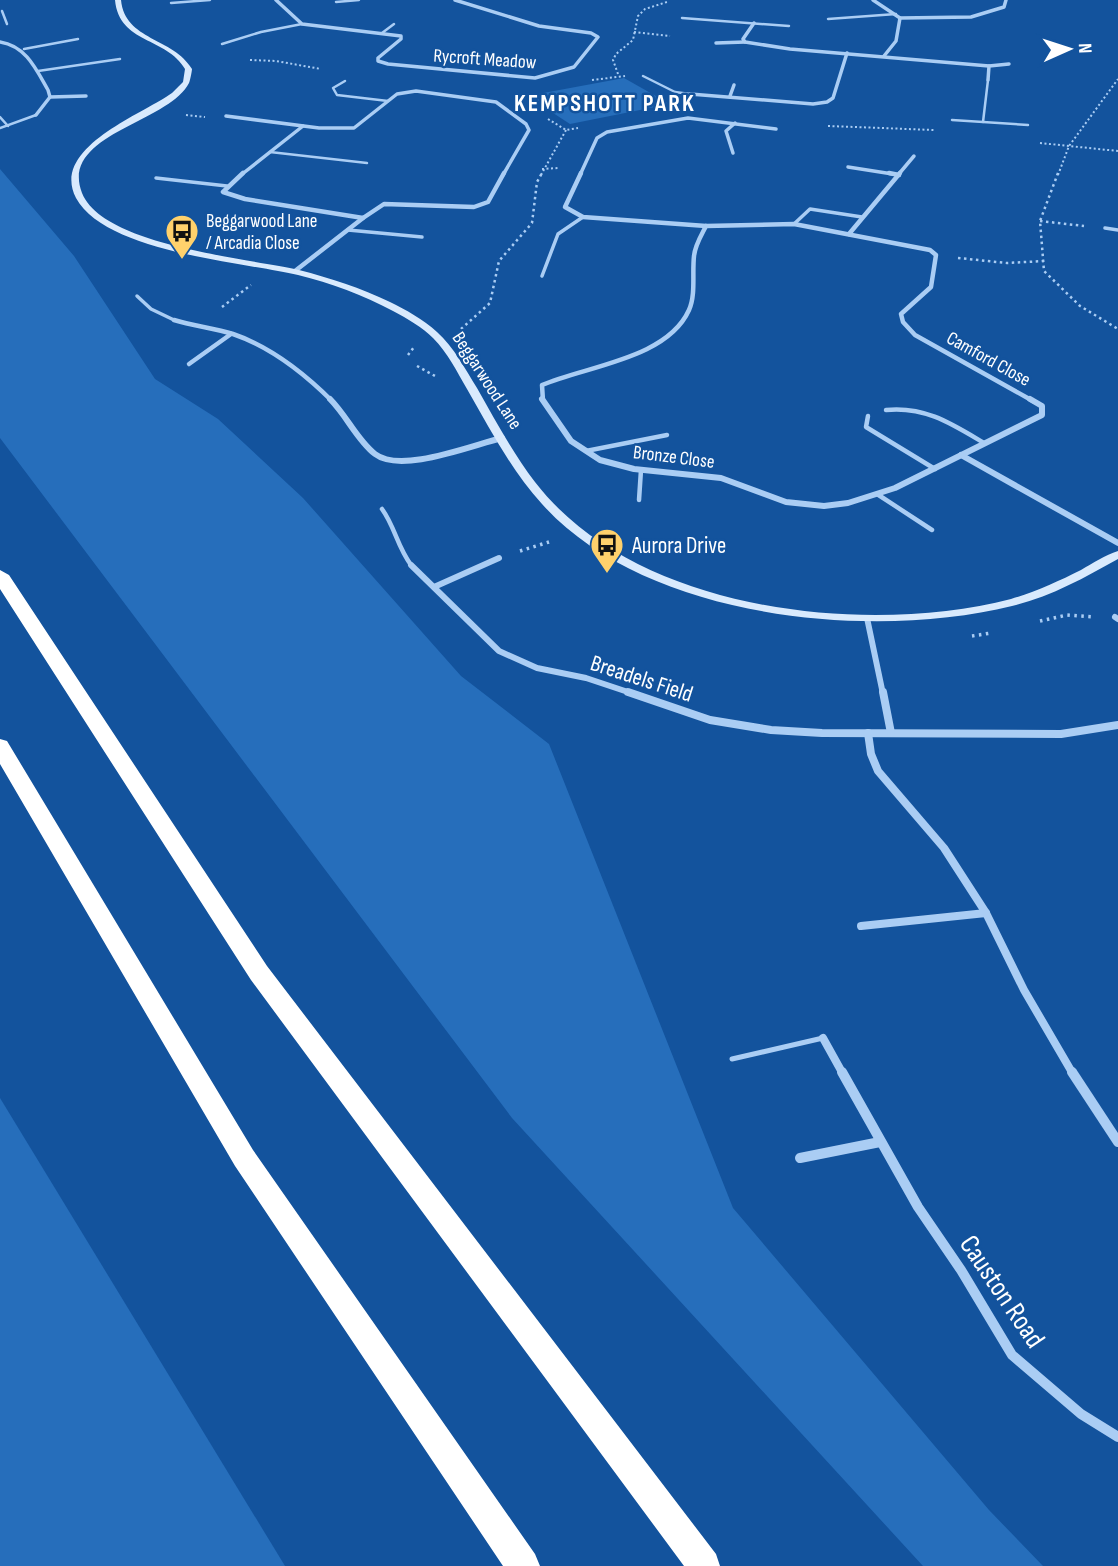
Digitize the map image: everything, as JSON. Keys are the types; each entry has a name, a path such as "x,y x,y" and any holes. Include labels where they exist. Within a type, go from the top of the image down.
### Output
{"highway":[{"path":"0,575 259,973 704,1566"},
{"path":"0,746 244,1158 523,1566"}],"street":[{"name":"Beggarwood Lane","path":"118,0 117,13 123,23 181,57 188,67 188,76 173,96 106,136 87,152 75,180 80,198 95,215 127,233 181,249 295,271 371,296 408,315 437,337 531,485 550,507 592,541 638,568 671,582 743,604 813,615 867,618 934,615 1007,604 1067,582 1118,554"},
{"path":"276,0 302,24 382,33"},
{"name":"Rycroft Meadow","path":"382,33 394,34 401,39 378,58 377,61 382,63 524,78 569,70 598,37 591,33 539,26 456,0"},
{"path":"873,0 900,18 984,15 1004,7 1006,0"},
{"path":"884,56 896,41 900,18"},
{"path":"745,42 743,39 754,23"},
{"path":"0,42 9,42 24,49 50,97"},
{"path":"716,43 745,42 790,49 989,66 1009,64"},
{"path":"690,94 813,104 827,102 834,98 847,53"},
{"path":"988,80 989,66"},
{"path":"730,96 734,85"},
{"path":"226,116 303,126 354,128 397,94 416,91 496,102 526,124 529,130 488,202 474,207 457,208 384,204 295,271"},
{"path":"50,97 86,96"},
{"path":"36,115 50,97"},
{"path":"776,129 688,118 607,132 597,138 565,207 583,217 706,226 794,224 919,247 936,255"},
{"path":"733,153 726,131 735,123"},
{"path":"303,126 223,192 230,196 363,218"},
{"path":"849,234 914,156"},
{"path":"848,167 899,175"},
{"name":"Bronze Close","path":"706,226 694,254 695,276 688,312 675,329 654,345 614,363 556,378 542,385 541,398 571,441 583,452 614,464 641,470 718,477 747,485 778,500 801,505 832,505 877,494 961,455"},
{"name":"Camford Close","path":"936,255 931,287 901,314 903,322 915,335 1042,406 1042,415 961,455"},
{"path":"174,320 231,334 280,357 342,411 368,446 383,459 417,460 468,444 502,438"},
{"path":"189,364 231,334"},
{"path":"961,455 1118,543"},
{"path":"433,587 499,558"},
{"name":"Breadels Field","path":"411,565 499,651 537,668 586,678 710,720 771,730 868,733 1061,734 1118,725"},
{"path":"867,618 891,733"},
{"path":"868,733 871,754 878,771 944,848 986,913 1024,990 1087,1099 1118,1142"},
{"path":"861,926 986,913"},
{"name":"Causton Road","path":"823,1038 880,1143 1012,1355 1080,1414 1118,1437"},
{"path":"800,1158 880,1143"}],"lane":[{"path":"171,3 210,0"},
{"path":"336,2 359,0"},
{"path":"2,11 7,24"},
{"path":"828,19 896,14"},
{"path":"0,18 6,18"},
{"path":"682,18 789,26"},
{"path":"222,44 261,32 302,24"},
{"path":"382,33 394,24"},
{"path":"24,49 78,39"},
{"path":"38,71 120,59"},
{"path":"643,76 675,92 690,94"},
{"path":"983,122 988,80"},
{"path":"345,81 333,88 337,95 388,102"},
{"path":"0,128 36,115"},
{"path":"0,117 8,126"},
{"path":"952,120 1028,125"},
{"path":"270,152 367,163"},
{"path":"156,178 227,186"},
{"path":"794,224 810,209 862,217"},
{"path":"542,276 558,234 583,217"},
{"path":"1105,228 1118,230"},
{"path":"348,230 422,237"},
{"path":"137,296 151,309 174,320"},
{"path":"886,410 903,407 925,410 984,443"},
{"path":"869,416 866,427 935,469"},
{"path":"583,452 667,435"},
{"path":"639,500 641,470"},
{"path":"877,494 932,530"},
{"path":"382,509 394,525 393,536 398,549 411,565"},
{"path":"732,1059 823,1038"}],"path":[{"path":"619,75 613,60 616,54 630,45 638,16 645,9 669,0"},
{"path":"634,32 666,36"},
{"path":"1118,79 1069,146 1040,221 1044,271 1080,306 1118,329"},
{"path":"178,114 216,118 226,116"},
{"path":"818,125 941,131"},
{"path":"453,332 462,328 489,303 499,261 532,223 537,182 566,131"},
{"path":"1028,141 1118,151"},
{"path":"1040,221 1105,228"},
{"path":"936,255 980,262 1044,261"},
{"path":"196,327 258,280"},
{"path":"499,558 549,542"},
{"path":"1032,623 1067,615 1117,618"},
{"path":"979,636 992,633"}],"shaded area":[{"path":"624,78 670,104 570,124 527,96"},
{"path":"0,169 74,256 155,379 218,419 303,498 461,676 549,744 733,1208 989,1510 1043,1566 923,1566 512,1118 0,438"},
{"path":"0,1098 285,1566 0,1566"}],"place":[{"name":"Beggarwood Lane / Arcadia Close","path":"182,261"},
{"name":"Aurora Drive","path":"607,575"}],"district":[{"name":"KEMPSHOTT PARK","path":"605,103"}]}
